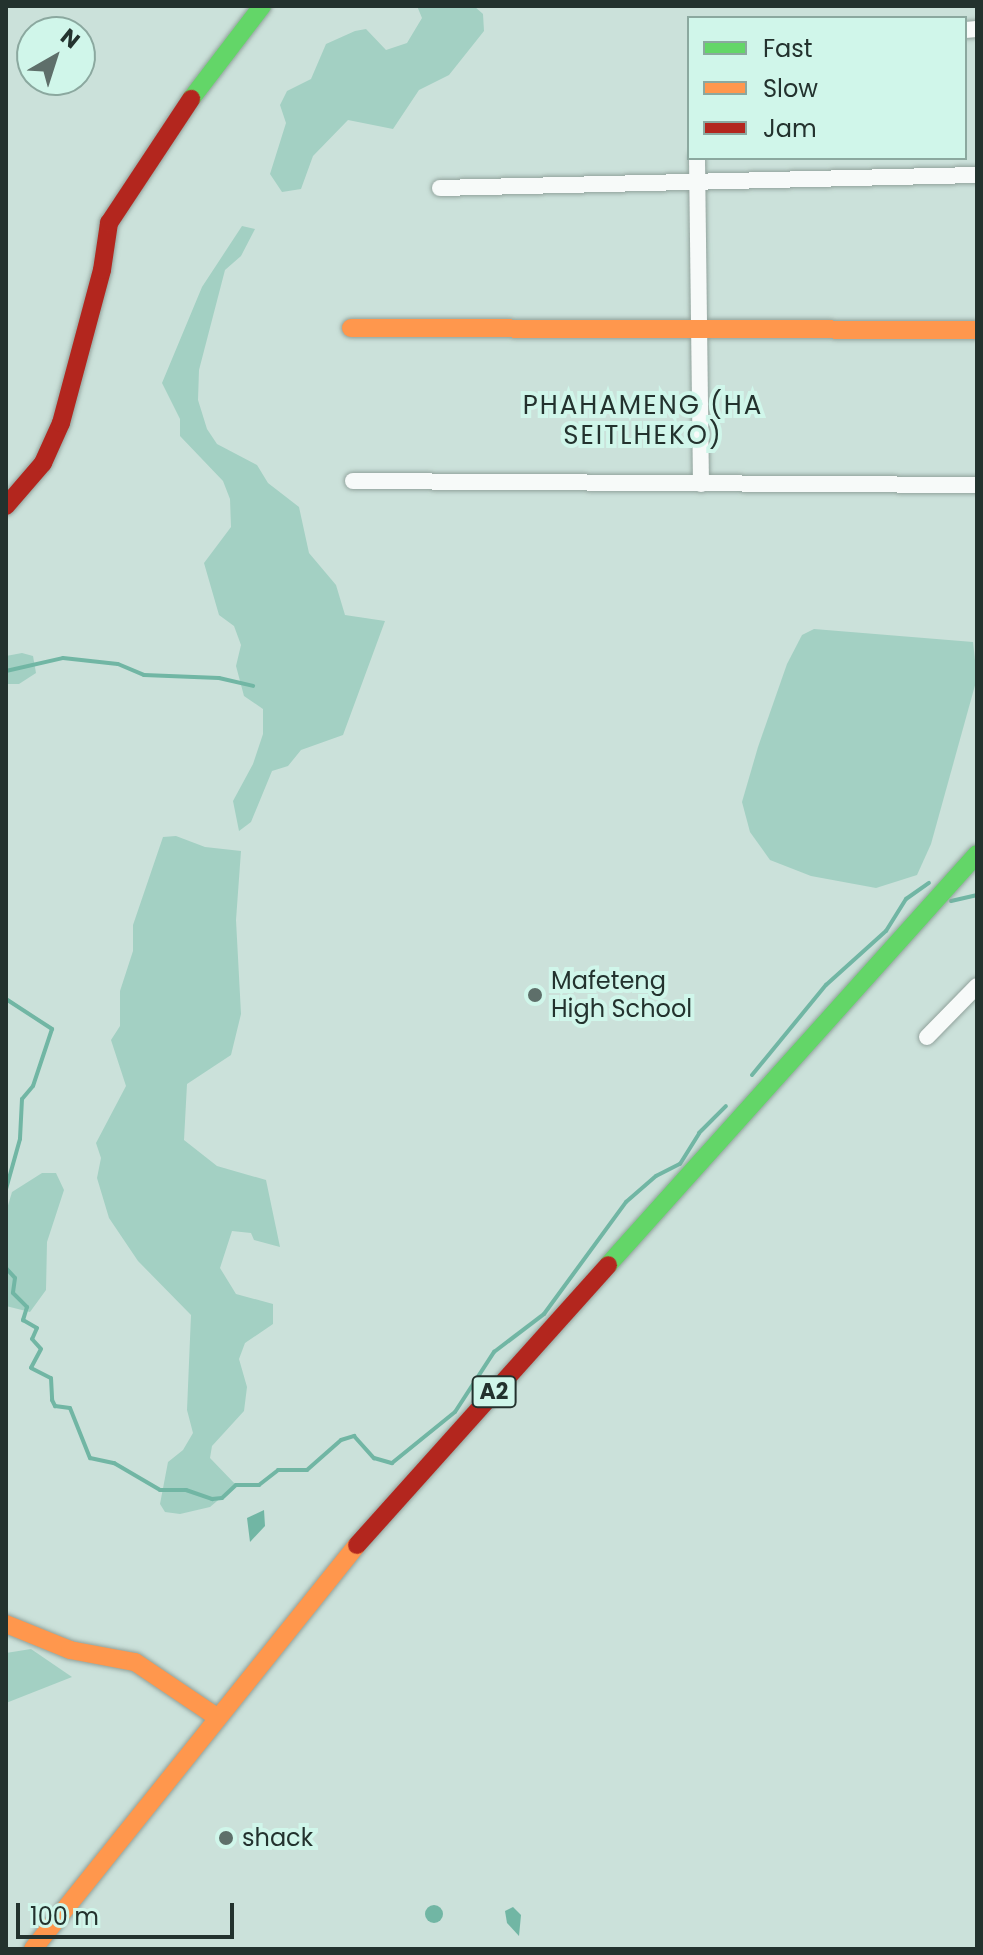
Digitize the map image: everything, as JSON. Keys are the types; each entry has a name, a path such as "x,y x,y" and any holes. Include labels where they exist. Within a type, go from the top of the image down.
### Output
{"main road":[{"path":"6,506 43,463 61,423 99,284 109,223 200,85 262,6"},
{"path":"351,328 977,330"},
{"name":"A2","path":"33,1949 217,1717 424,1468 977,854"},
{"path":"6,1624 70,1650 135,1662 217,1717"}],"street":[{"path":"697,160 701,484"},
{"path":"440,188 697,179 977,175"},
{"path":"353,481 977,485"},
{"path":"927,1037 977,986"}],"shaded area":[{"path":"417,6 474,6 483,14 484,31 449,75 419,90 393,129 348,120 313,156 301,189 282,192 270,174 286,123 280,105 287,91 311,79 326,44 355,31 366,29 386,50 407,43 422,18"},
{"path":"242,226 255,229 241,256 225,270 199,370 198,400 207,429 217,444 257,465 268,483 299,507 309,553 336,585 345,615 385,621 343,735 301,750 288,766 272,771 251,822 239,831 233,801 253,764 263,734 263,709 244,696 236,666 241,645 234,626 219,615 204,563 231,527 230,499 223,481 180,436 180,419 162,383 202,287"},
{"path":"814,629 973,642 977,678 931,844 917,875 876,888 811,876 770,860 750,832 742,802 758,747 787,664 802,635"},
{"path":"22,653 33,656 36,673 19,684 6,684 6,656"},
{"path":"176,836 205,847 241,851 236,920 241,1014 231,1055 187,1084 184,1140 217,1166 266,1180 280,1247 254,1240 251,1233 232,1231 220,1268 236,1294 273,1304 273,1324 245,1343 239,1359 247,1387 244,1411 212,1446 210,1458 236,1485 210,1507 180,1514 165,1512 160,1504 168,1462 183,1450 193,1433 187,1410 191,1315 138,1261 109,1218 97,1178 101,1158 96,1143 126,1086 111,1040 120,1026 120,991 133,951 133,925 163,837"},
{"path":"42,1173 56,1173 64,1190 47,1242 46,1290 30,1312 6,1306 6,1212 12,1192"},
{"path":"264,1510 265,1526 250,1542 247,1518"},
{"path":"31,1649 72,1677 6,1703 6,1653"},
{"path":"430,1905 438,1905 443,1914 441,1921 430,1923 425,1918 425,1910"},
{"path":"513,1907 521,1915 519,1936 507,1923 505,1911"}],"waterway":[{"path":"6,671 63,658 118,664 144,675 219,678 253,686"},
{"path":"752,1075 826,985 886,931 906,899 929,883"},
{"path":"951,901 977,895"},
{"path":"977,938 977,957"},
{"path":"6,999 52,1029 33,1086 22,1099 20,1139 6,1189"},
{"path":"6,1268 15,1278 13,1293 27,1307 23,1320 37,1328 32,1339 41,1349 31,1368 51,1378 52,1400 55,1406 70,1408 90,1458 114,1463 160,1490 186,1490 212,1499 222,1498 236,1485 259,1485 278,1470 307,1470 341,1440 354,1436 374,1458 392,1463 455,1412 494,1352 544,1314 626,1202 656,1176 680,1164 699,1133 726,1106"}],"traffic: fast":[{"path":"191,99 262,6"},
{"path":"608,1265 977,854"}],"traffic: slow":[{"path":"351,328 977,330"},
{"path":"33,1949 357,1545"},
{"path":"6,1624 70,1650 135,1662 217,1717"}],"traffic: jam":[{"path":"6,506 43,463 61,423 102,270 109,223 191,99"},
{"path":"357,1545 608,1265"}],"place":[{"name":"Mafeteng High School","path":"535,995"},
{"name":"shack","path":"226,1838"}],"district":[{"name":"PHAHAMENG (HA SEITLHEKO)","path":"643,421"}]}
